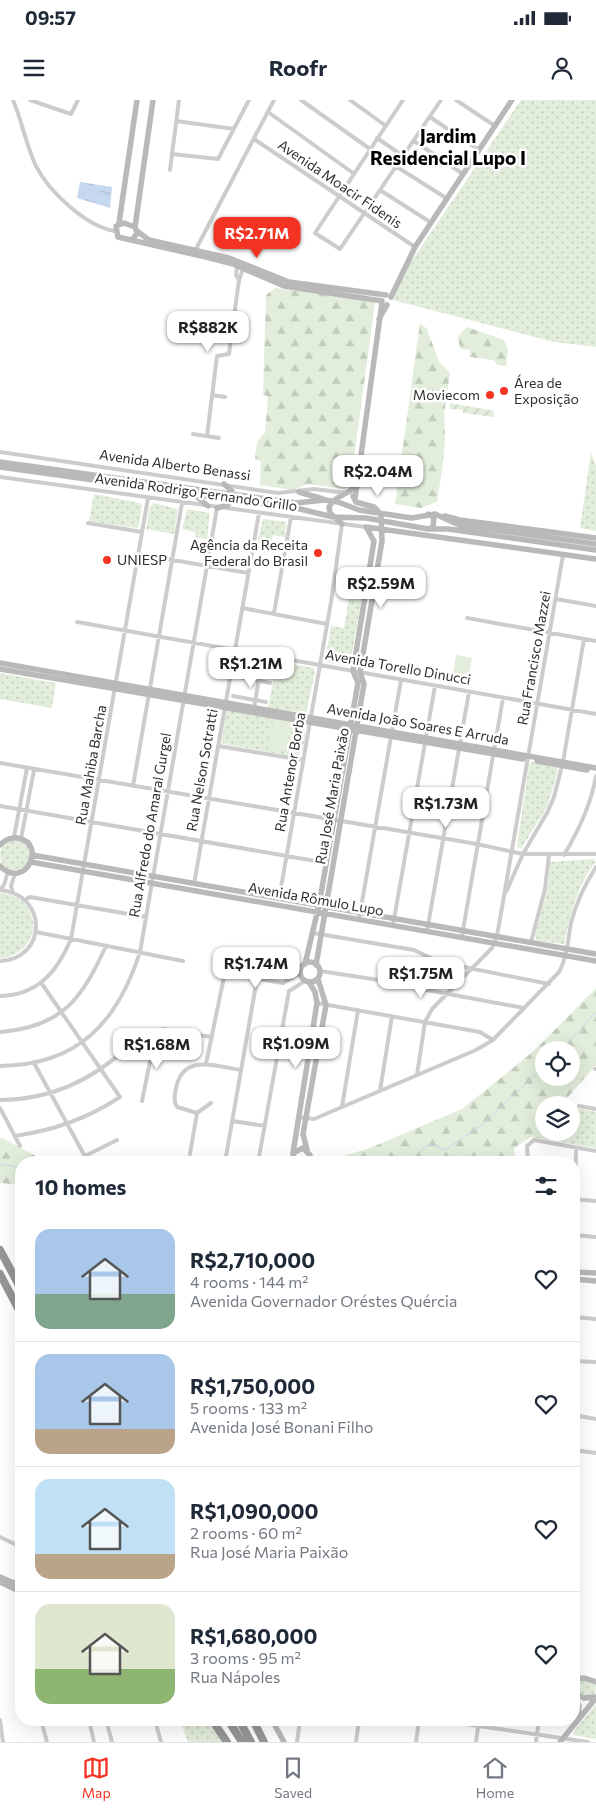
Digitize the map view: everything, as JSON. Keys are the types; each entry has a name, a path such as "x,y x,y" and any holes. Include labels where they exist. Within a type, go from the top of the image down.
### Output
{"highway":[{"path":"0,1250 15,1278"},
{"path":"0,1274 15,1303"},
{"path":"216,1726 227,1742"},
{"path":"220,1726 231,1742"},
{"path":"232,1726 242,1742"},
{"path":"242,1726 251,1742"},
{"path":"256,1726 264,1742"}],"street":[{"path":"13,100 36,167 64,201 80,216 97,226 116,231"},
{"path":"30,100 71,114 78,100"},
{"path":"136,100 120,224 116,226 118,237 229,258 289,282 387,296"},
{"path":"132,240 136,229 154,100"},
{"path":"170,170 179,100"},
{"path":"172,154 217,159 249,100"},
{"path":"194,252 274,100"},
{"path":"300,100 370,149"},
{"path":"350,100 386,126"},
{"path":"401,100 386,126 337,197 315,233 340,249 441,100"},
{"path":"456,100 494,126"},
{"path":"355,499 379,319 384,303 430,222 511,100"},
{"path":"268,112 353,173"},
{"path":"430,117 479,150"},
{"path":"176,121 234,129"},
{"path":"377,138 404,156"},
{"name":"Avenida Moacir Fidenis","path":"254,139 337,197 415,247"},
{"path":"414,141 462,174"},
{"path":"397,167 446,198"},
{"path":"380,190 430,222"},
{"path":"120,224 136,229 149,240 194,252 284,286 384,303"},
{"path":"207,436 218,355 229,354 238,280 236,275 240,268"},
{"path":"212,395 226,397"},
{"path":"193,434 220,438"},
{"name":"Avenida Alberto Benassi","path":"0,452 278,493 320,489 346,493"},
{"path":"0,462 232,497 333,517 412,518 428,514 438,514 460,520 596,538"},
{"path":"0,467 194,494 296,503 325,500"},
{"name":"Avenida Rodrigo Fernando Grillo","path":"0,477 596,559"},
{"path":"224,484 232,497"},
{"path":"342,524 329,511 333,501 356,485"},
{"path":"299,492 428,529 474,533 596,550"},
{"path":"346,493 360,504 374,507 382,517 386,530 400,522"},
{"path":"194,494 208,506"},
{"path":"217,508 228,505 232,497"},
{"name":"Rua Mahiba Barcha","path":"0,996 16,994 42,984 60,963 71,939 148,498"},
{"path":"133,786 182,503"},
{"name":"Rua Alfredo do Amaral Gurgel","path":"0,1066 34,1063 67,1051 82,1042 109,1017 120,1002 128,985 140,952 217,508"},
{"name":"Rua Nelson Sotratti","path":"194,884 259,513"},
{"path":"428,514 434,517 435,521 433,527 428,529"},
{"path":"438,514 459,525 596,544"},
{"path":"274,613 291,517"},
{"path":"88,523 142,532"},
{"name":"Rua Antenor Borba","path":"279,901 327,624 342,524"},
{"name":"Rua José Maria Paixão","path":"316,965 354,727 364,684 356,672 374,546 374,537 366,527"},
{"name":"Rua José Maria Paixão","path":"356,672 382,541 386,530"},
{"path":"474,533 485,544"},
{"path":"138,554 248,573"},
{"name":"Rua Francisco Mazzei","path":"495,942 563,555"},
{"path":"556,599 596,606"},
{"path":"242,608 327,624"},
{"path":"467,618 596,641"},
{"name":"Avenida Torello Dinucci","path":"77,622 235,648 356,672 596,714"},
{"path":"504,898 522,854 548,811 563,764 584,638"},
{"path":"242,658 272,664"},
{"path":"254,710 254,700 262,661"},
{"name":"Avenida João Soares E Arruda","path":"1,666 528,758 596,768"},
{"path":"235,676 270,683"},
{"path":"359,919 373,827 401,680"},
{"path":"393,925 435,686"},
{"path":"427,931 469,692"},
{"path":"233,696 266,702"},
{"path":"462,936 503,698"},
{"path":"218,746 303,760"},
{"path":"0,763 477,844 522,854 596,854"},
{"name":"Avenida João Soares E Arruda","path":"563,764 596,772"},
{"path":"14,837 27,768"},
{"path":"21,839 34,770"},
{"path":"564,855 593,793 596,776"},
{"path":"0,806 327,863"},
{"name":"Rua José Maria Paixão","path":"305,964 338,821"},
{"path":"0,845 14,837 21,839 29,845 32,855 31,862 25,870 12,872 0,866"},
{"name":"Avenida Rômulo Lupo","path":"32,855 84,868"},
{"path":"531,942 545,889 549,855"},
{"name":"Avenida Rômulo Lupo","path":"31,862 84,868 279,901"},
{"path":"298,1117 314,1119 476,1050 493,1040 559,972 566,952 572,921 582,893 596,867"},
{"path":"0,961 21,955 31,945 36,932 33,911 25,900 13,892 0,890 12,872"},
{"path":"12,872 10,886 13,892"},
{"name":"Avenida Rômulo Lupo","path":"153,880 194,884 318,909 325,914 495,942 566,952 596,954"},
{"path":"25,900 30,897 146,917"},
{"name":"Avenida Rômulo Lupo","path":"318,909 326,907 360,912 531,942 596,961"},
{"path":"36,932 183,961"},
{"path":"313,933 414,950 439,962 549,984"},
{"path":"417,1075 425,1022 432,1009 472,970 495,942"},
{"path":"0,1032 32,1027 61,1012 85,989 106,946"},
{"path":"206,1064 224,977 230,974 283,983 300,973 305,964 316,965 320,971 405,984 446,994 524,1008"},
{"path":"310,1156 303,1137 326,1005 318,979 320,971"},
{"path":"293,1156 317,1003 315,992 300,973"},
{"path":"226,1156 256,979"},
{"path":"289,991 318,979"},
{"path":"259,1156 289,991 283,983"},
{"path":"15,1136 68,1125 104,1108 120,1097 42,984"},
{"path":"317,1003 480,1032 493,1040"},
{"path":"342,1107 358,1010"},
{"path":"380,1091 392,1016"},
{"path":"142,1102 156,1032 163,1029 211,1037"},
{"path":"0,1100 24,1099 51,1094 68,1087 101,1070 132,1042"},
{"path":"34,1063 85,1156 117,1140"},
{"path":"197,1113 176,1106 174,1100 181,1074 191,1066 206,1064 240,1070"},
{"path":"190,1154 197,1113 211,1103"},
{"path":"580,1106 596,1109"},
{"path":"0,1108 20,1146"},
{"path":"232,1121 265,1126"},
{"path":"528,1156 528,1144 534,1140 596,1151"},
{"path":"293,1153 299,1148 307,1150"},
{"path":"576,1148 576,1156"},
{"path":"580,1200 596,1201"},
{"path":"580,1236 596,1237"},
{"path":"580,1272 596,1273"},
{"path":"580,1279 596,1280"},
{"path":"580,1318 596,1319"},
{"path":"580,1361 596,1362"},
{"path":"580,1416 596,1419"},
{"path":"580,1451 596,1453"},
{"path":"0,1537 15,1544"},
{"path":"0,1577 15,1583"},
{"path":"0,1582 15,1589"},
{"path":"580,1678 596,1682"},
{"path":"580,1696 584,1698 596,1697"},
{"path":"580,1717 596,1697"},
{"path":"0,1720 3,1742"},
{"path":"43,1726 47,1742"},
{"path":"90,1726 94,1742"},
{"path":"108,1726 112,1742"},
{"path":"157,1726 161,1742"},
{"path":"275,1726 284,1742"},
{"path":"297,1742 299,1726"},
{"path":"356,1742 359,1726"},
{"path":"416,1742 418,1726"},
{"path":"476,1742 478,1726 537,1733 562,1739 588,1742"},
{"path":"536,1742 538,1726"},
{"path":"562,1739 573,1726"}],"green space":[{"path":"521,100 596,100 596,347 554,342 393,300 400,278"},
{"path":"275,288 375,303 350,487 344,489 308,484 292,490 260,485 261,462 255,459 257,442 265,432 268,397 263,394 266,295"},
{"path":"420,323 427,329 439,362 450,373 444,414 443,464 437,502 421,508 395,504"},
{"path":"467,327 504,340 508,349 506,366 498,365 493,360 470,357 470,350 460,349 458,336"},
{"path":"450,403 494,411 494,417 463,413 463,410 450,409"},
{"path":"591,452 596,466 596,531 580,528"},
{"path":"94,494 140,503 142,505 139,526 136,528 89,521"},
{"path":"154,503 178,509 174,534 146,529 150,506"},
{"path":"187,509 210,513 207,539 195,537 195,532 182,529"},
{"path":"263,519 286,522 285,537 273,535 271,545 257,543"},
{"path":"352,579 365,581 350,664 347,666 325,662 331,626 344,628"},
{"path":"456,655 472,658 467,685 452,682"},
{"path":"277,661 314,668 315,672 306,713 268,708"},
{"path":"0,673 56,683 52,708 0,699"},
{"path":"230,710 303,724 305,737 297,757 223,744 226,712"},
{"path":"273,720 290,723 286,751 268,748"},
{"path":"532,762 556,767 558,770 548,805 521,849 517,846 529,765"},
{"path":"15,840 21,841 29,849 29,861 21,869 15,870 9,869 1,861 0,855 1,849 9,841"},
{"path":"594,859 596,862 584,880 575,901 564,944 537,941 535,936 548,887 550,862"},
{"path":"0,893 14,896 24,904 31,913 33,924 32,936 26,946 16,954 2,958 0,958"},
{"path":"596,988 596,1065 580,1083 580,1041 544,1041"},
{"path":"535,1050 535,1086 578,1086 569,1096 535,1096 535,1134 514,1148 515,1156 343,1156 370,1148 462,1109"},
{"path":"580,1109 596,1112 596,1148 555,1141 580,1141"},
{"path":"2,1138 36,1156 15,1156 15,1184 0,1183 0,1139"},
{"path":"580,1680 596,1685 595,1695 590,1697 580,1694"},
{"path":"596,1704 596,1739 573,1735"},
{"path":"182,1726 210,1726 225,1742 188,1742"}],"water":[{"path":"80,182 112,187 110,208 77,198"}],"waterway":[{"path":"570,1041 596,1012"},
{"path":"415,1156 430,1144 445,1150 483,1124 535,1075"},
{"path":"0,1164 15,1167"}],"place":[{"name":"Área de Exposição","path":"504,391"},
{"name":"Moviecom","path":"490,395"},
{"name":"Agência da Receita Federal do Brasil","path":"318,553"},
{"name":"UNIESP","path":"107,560"}],"district":[{"name":"Jardim Residencial Lupo I","path":"448,147"}]}
